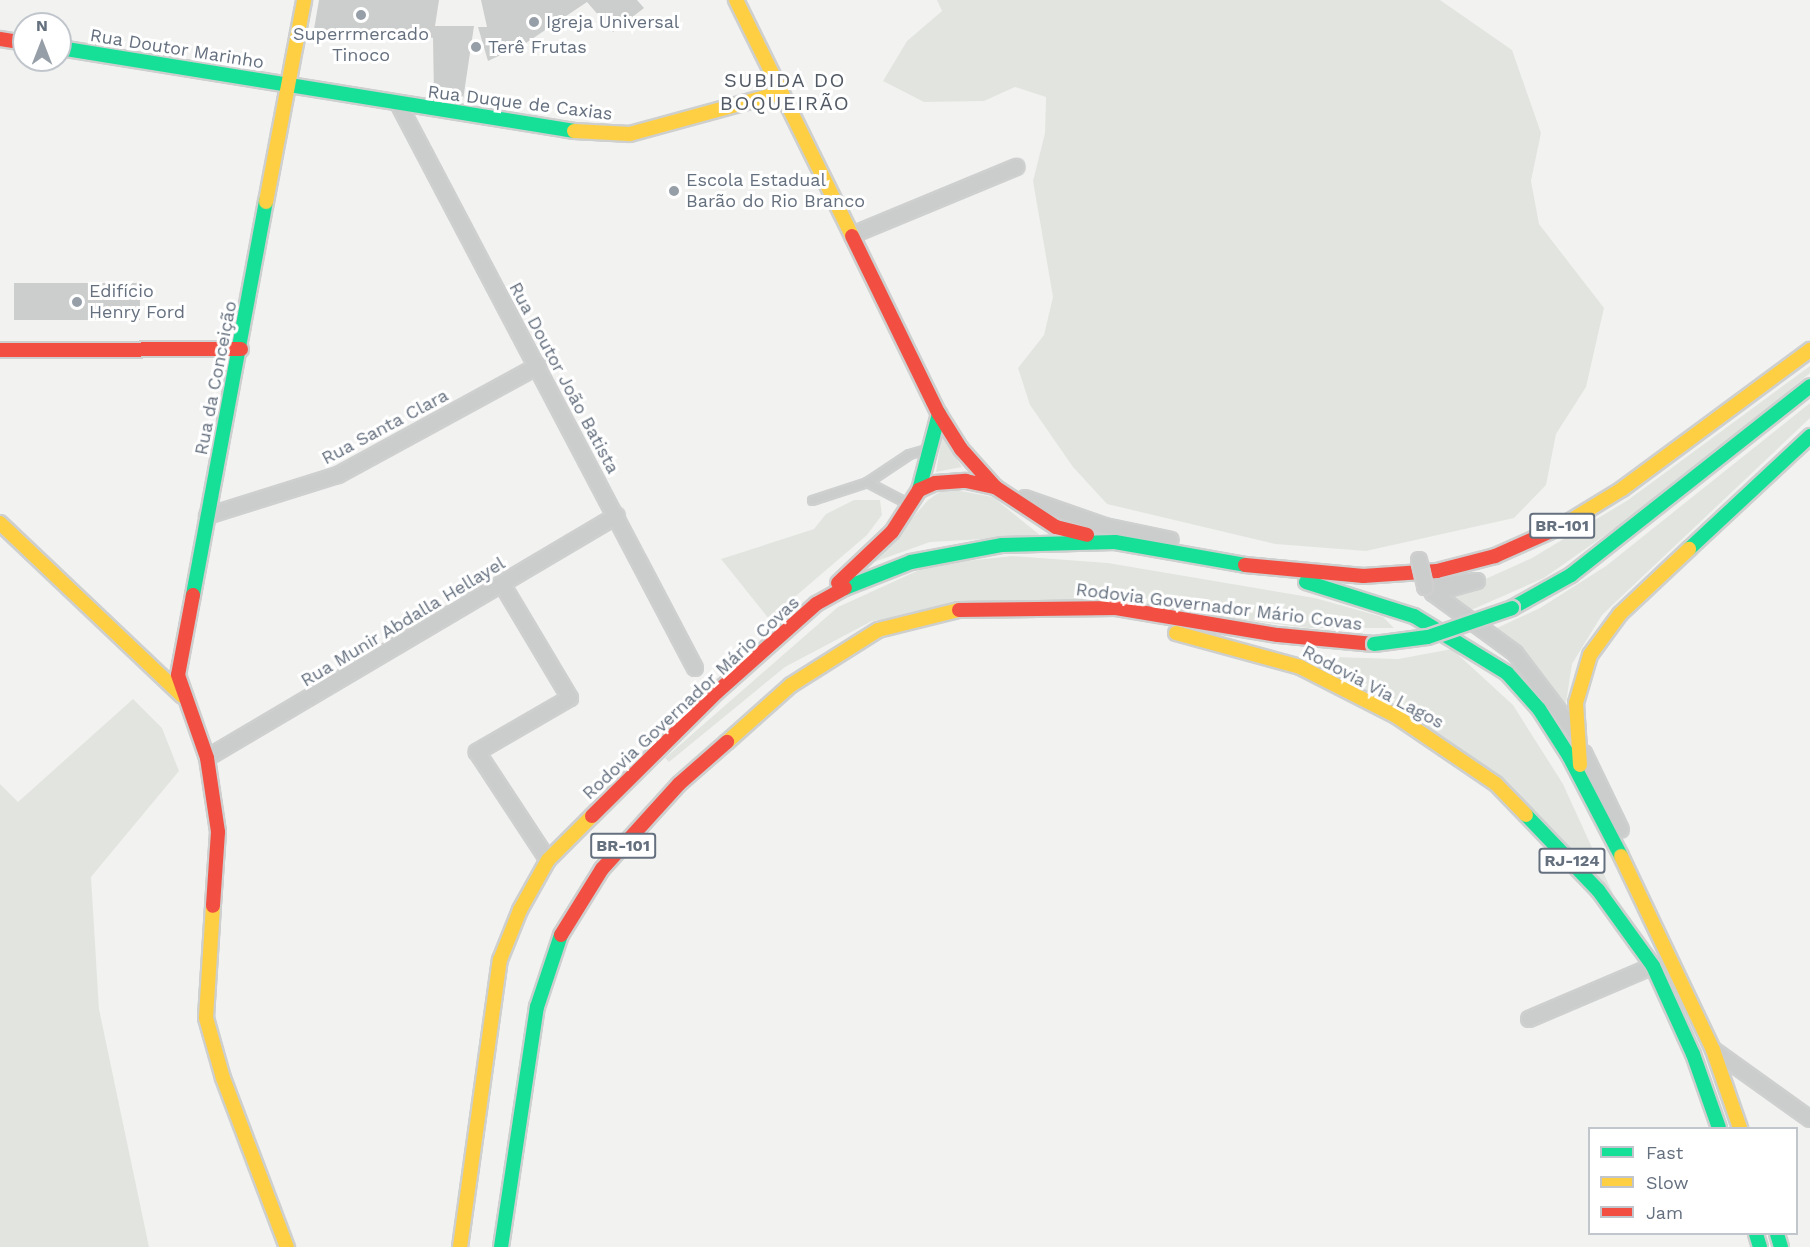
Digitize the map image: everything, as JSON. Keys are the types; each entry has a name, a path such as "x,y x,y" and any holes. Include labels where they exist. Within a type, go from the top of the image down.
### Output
{"main road":[{"name":"Rua da Conceição","path":"287,1247 223,1078 206,1018 218,832 207,758 183,696 179,655 241,349 304,0"},
{"path":"736,0 939,414 961,449 995,487 1056,527 1115,542"},
{"name":"Rua Doutor Marinho","path":"72,50 288,85"},
{"name":"Rua Duque de Caxias","path":"288,85 399,105 583,133 630,134 780,93"},
{"path":"0,350 241,349"},
{"name":"Rodovia Governador Mário Covas","path":"457,1247 500,960 548,860 717,692 816,604 863,578 962,549 1115,542 1266,569 1363,576 1437,571 1495,556 1554,531 1622,489 1810,350"},
{"name":"Rodovia Governador Mário Covas","path":"501,1247 537,1007 563,930 602,869 679,784 746,720 878,630 968,608 1026,606 1116,608 1278,635 1374,644 1428,637 1512,608 1571,575 1810,386"},
{"path":"816,604 892,532 919,490 939,414"},
{"name":"RJ-124","path":"1584,785 1575,731 1576,703 1590,655 1620,614 1810,436"},
{"path":"919,490 950,482 995,487"},
{"path":"0,523 183,696"},
{"name":"RJ-124","path":"1266,569 1414,616 1507,673 1539,709 1584,785 1652,915 1713,1050 1740,1127"},
{"name":"Rodovia Via Lagos","path":"1026,606 1266,655 1300,667 1396,716 1496,784 1532,817 1598,890 1653,966 1693,1054 1719,1127"},
{"path":"145,661 165,665 179,655"}],"street":[{"name":"Rua Doutor João Batista","path":"399,105 695,668"},
{"path":"852,236 1016,167"},
{"name":"Rua Santa Clara","path":"207,516 338,475 538,366"},
{"path":"995,487 1106,526 1241,556 1371,567 1419,560 1425,587 1477,581 1433,593 1515,653 1575,731 1726,1059"},
{"name":"Rua Munir Abdalla Hellayel","path":"207,758 617,516"},
{"path":"502,584 570,698 477,752 548,860"},
{"path":"1529,1019 1653,966"},
{"path":"1713,1050 1810,1119"}],"lane":[{"path":"812,500 867,482 909,454 932,447"},
{"path":"867,482 909,504"}],"shaded area":[{"path":"937,0 1440,0 1512,50 1541,133 1531,181 1539,224 1604,308 1586,387 1556,434 1546,485 1514,518 1366,551 1275,544 1107,504 1073,467 1030,405 1018,368 1044,335 1053,297 1033,181 1045,133 1046,97 1015,87 984,101 924,102 883,81 907,41 942,11"},
{"path":"1810,366 1810,373 1654,501 1544,578 1462,614 1441,599 1532,558 1628,500"},
{"path":"1810,403 1810,418 1602,615 1572,664 1561,736 1523,677 1484,634 1540,608 1606,566"},
{"path":"942,436 962,467 936,472"},
{"path":"945,488 993,497 1041,536 930,542 874,562 928,500"},
{"path":"854,500 880,500 882,515 867,535 769,619 721,559 814,529 826,514"},
{"path":"1012,556 1108,563 1315,598 1383,617 1394,628 1309,628 1077,599 872,621 785,667 669,762 665,758 838,607 930,565"},
{"path":"1452,649 1513,705 1563,784 1619,907 1522,799 1302,656 1398,659"},
{"path":"133,699 162,728 179,771 91,877 99,1009 149,1247 0,1247 0,784 18,802"}],"building":[{"path":"319,0 439,0 435,26 474,26 463,100 434,95 433,38 401,30 399,41 314,29"},
{"path":"481,0 637,0 644,8 613,32 587,2 526,43 488,61 478,27 487,27"},
{"name":"Edifício Henry Ford","path":"14,283 140,283 140,320 14,320"}],"traffic: fast":[{"path":"72,50 574,131"},
{"path":"193,595 266,202"},
{"path":"1512,608 1571,575 1810,386"},
{"path":"919,490 939,414"},
{"path":"1689,549 1810,436"},
{"path":"845,588 911,562 1002,545 1115,542 1245,565"},
{"path":"1306,582 1414,616 1507,673 1539,709 1569,756 1621,856"},
{"path":"1374,644 1428,637 1512,608"},
{"path":"1526,815 1598,890 1653,966 1693,1054 1719,1127"},
{"path":"501,1247 537,1007 561,935"},
{"path":"1756,1235 1760,1247"},
{"path":"1777,1235 1781,1247"}],"traffic: slow":[{"path":"266,202 304,0"},
{"path":"736,0 852,236"},
{"path":"574,131 630,134 780,93"},
{"path":"1560,527 1622,489 1810,350"},
{"path":"0,523 182,696"},
{"path":"1580,765 1576,703 1590,655 1620,614 1689,549"},
{"path":"727,742 791,685 878,630 959,610"},
{"path":"1176,633 1300,667 1396,716 1496,784 1526,815"},
{"path":"460,1247 500,960 520,910 548,860 592,816"},
{"path":"1621,856 1713,1050 1740,1127"},
{"path":"213,906 206,1018 223,1078 287,1247"}],"traffic: jam":[{"path":"0,39 12,41"},
{"path":"852,236 939,414 961,449 995,487"},
{"path":"0,350 241,349"},
{"path":"838,583 892,532 919,490 935,483 966,481 995,487 1056,527 1087,535"},
{"path":"1245,565 1363,576 1437,571 1495,556 1560,527"},
{"path":"592,816 717,692 816,604 845,588"},
{"path":"193,595 178,675 207,758 218,832 213,906"},
{"path":"959,610 1116,608 1278,635 1374,644"},
{"path":"561,935 602,869 679,784 727,742"}],"place":[{"name":"Superrmercado Tinoco","path":"361,15"},
{"name":"Igreja Universal","path":"534,22"},
{"name":"Terê Frutas","path":"476,47"},
{"name":"Escola Estadual Barão do Rio Branco","path":"674,191"},
{"name":"Edifício Henry Ford","path":"77,302"}],"district":[{"name":"SUBIDA DO BOQUEIRÃO","path":"785,92"}]}
